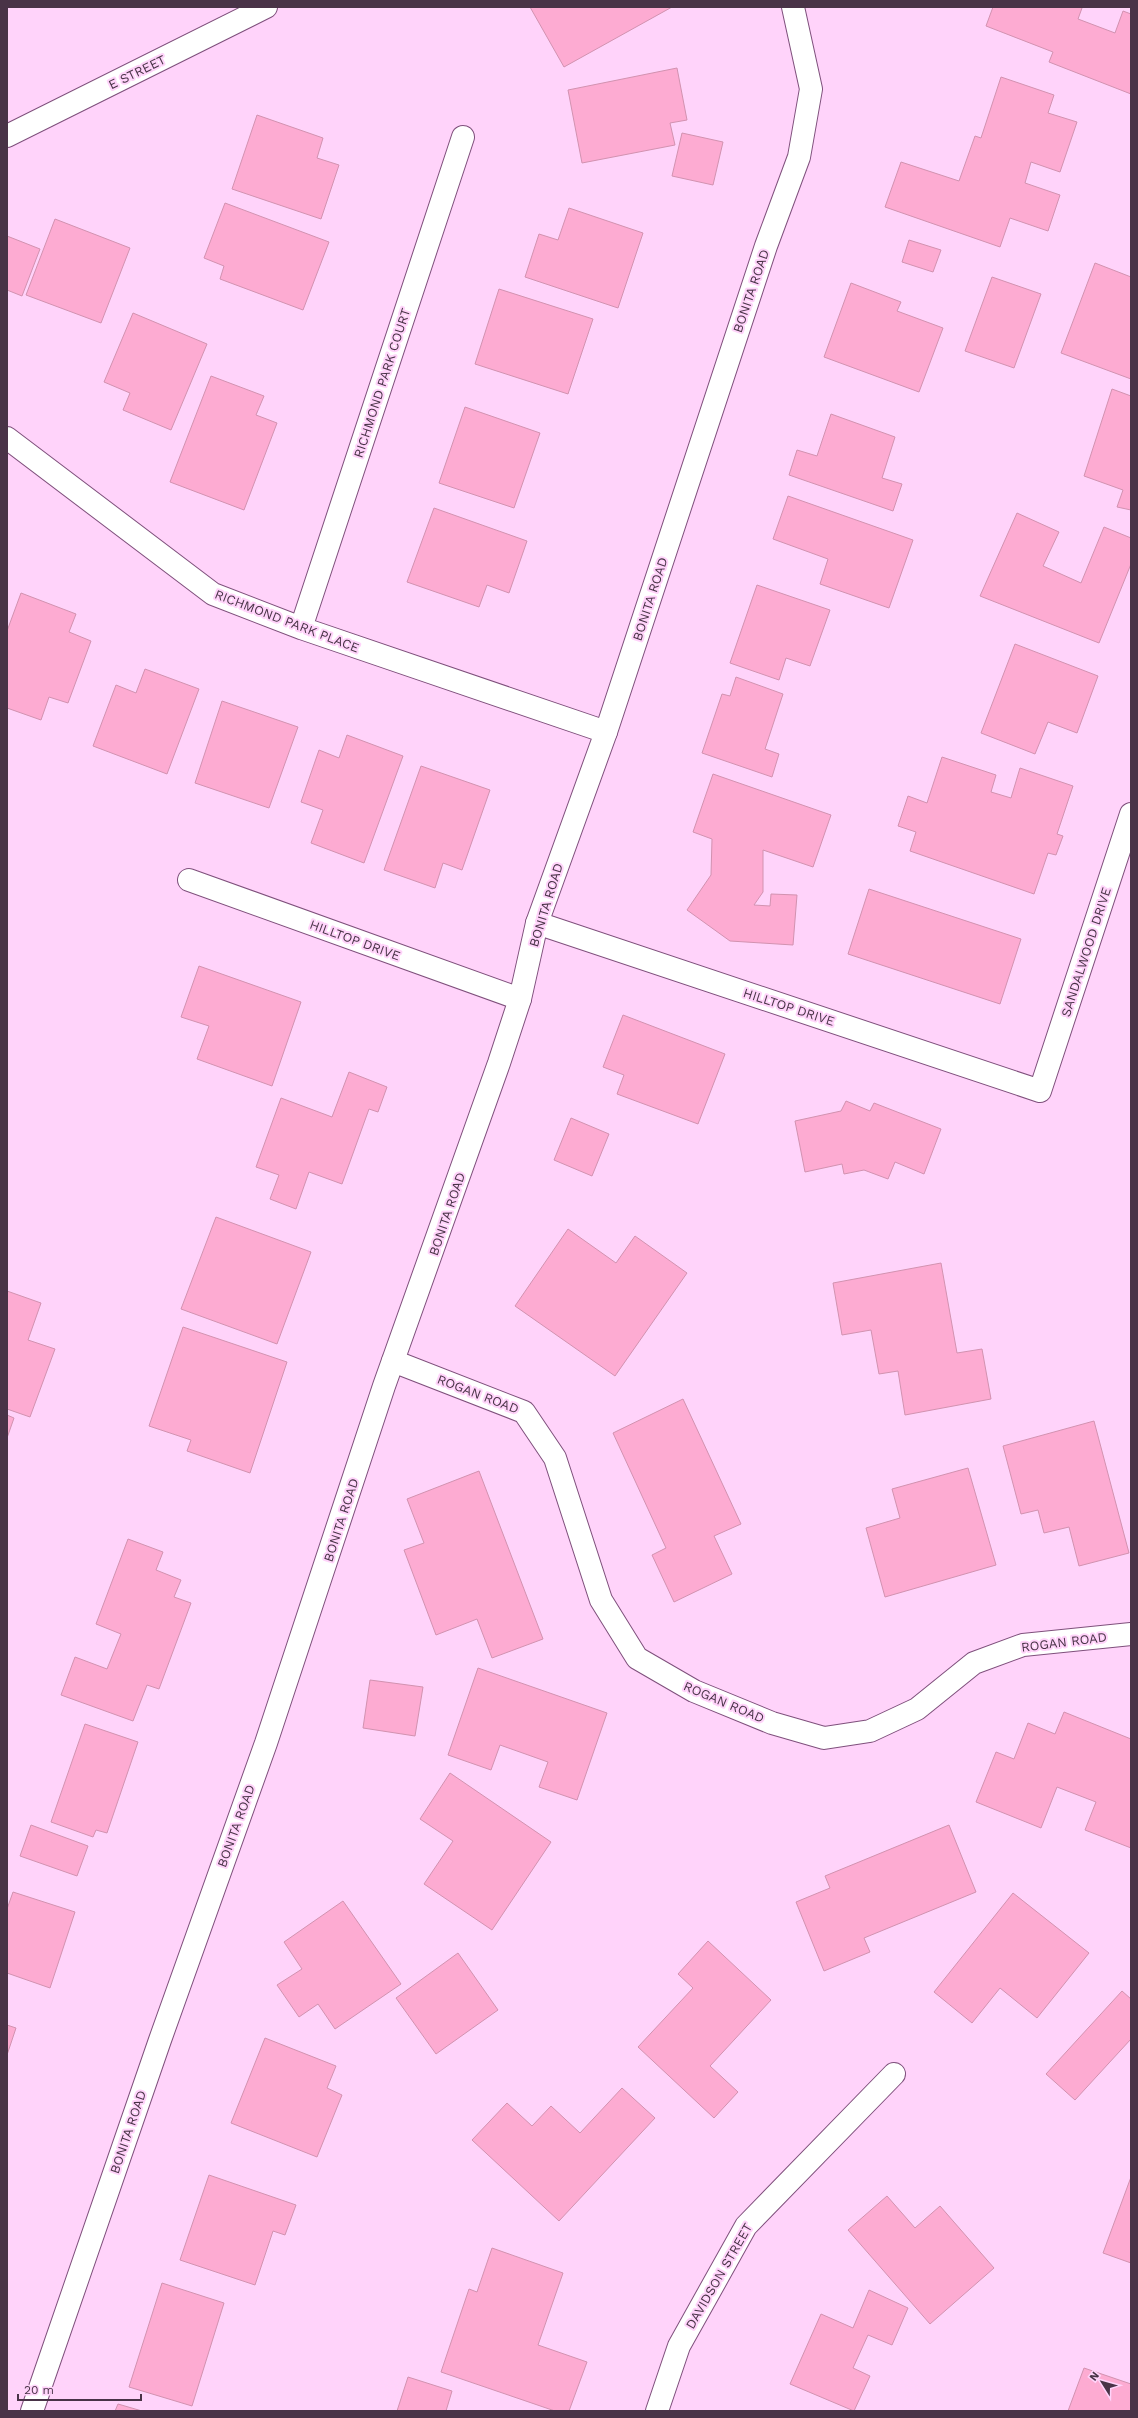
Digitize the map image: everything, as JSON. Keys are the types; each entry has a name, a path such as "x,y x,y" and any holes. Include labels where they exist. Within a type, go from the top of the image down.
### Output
{"street":[{"name":"E STREET","path":"7,136 266,7"},
{"name":"BONITA ROAD","path":"32,2411 160,2040 266,1743 393,1361 439,1236 520,999 537,923 606,732 766,246 799,157 811,89 793,7"},
{"name":"RICHMOND PARK COURT","path":"301,628 463,137"},
{"name":"RICHMOND PARK PLACE","path":"7,438 213,594 301,628 606,732"},
{"name":"SANDALWOOD DRIVE","path":"1040,1091 1131,814"},
{"name":"HILLTOP DRIVE","path":"189,880 520,999"},
{"name":"HILLTOP DRIVE","path":"537,923 1040,1091"},
{"name":"ROGAN ROAD","path":"393,1361 524,1412 555,1458 601,1600 637,1658 694,1691 772,1723 824,1738 870,1731 917,1709 974,1663 1023,1645 1131,1634"},
{"name":"DAVIDSON STREET","path":"657,2411 679,2346 746,2226 894,2074"}],"building":[{"path":"530,7 672,7 564,67"},
{"path":"993,7 1080,7 1082,8 1078,19 1115,33 1123,11 1131,14 1131,94 1049,62 1053,52 986,26"},
{"path":"677,68 687,120 670,123 675,145 582,163 568,90"},
{"path":"1001,77 1054,95 1048,113 1077,122 1060,172 1031,162 1025,183 1060,195 1048,231 1010,218 1000,247 885,207 901,162 959,181 975,136 981,138"},
{"path":"257,115 323,138 317,158 339,165 321,219 232,189"},
{"path":"682,133 723,142 713,185 672,176"},
{"path":"225,203 329,242 303,310 220,279 224,266 204,258"},
{"path":"569,208 643,233 618,308 525,277 539,234 558,240"},
{"path":"55,219 130,248 101,323 26,295"},
{"path":"7,236 40,249 22,296 7,290"},
{"path":"909,240 941,250 933,272 902,262"},
{"path":"1095,263 1131,277 1131,379 1061,353"},
{"path":"992,277 1041,294 1014,368 965,351"},
{"path":"851,283 901,302 897,311 943,328 919,392 824,357"},
{"path":"499,289 593,319 568,394 475,364"},
{"path":"133,313 207,344 171,430 123,410 130,393 104,382"},
{"path":"211,376 264,396 256,415 277,423 244,510 170,482"},
{"path":"1112,389 1131,396 1131,510 1117,507 1123,490 1084,476"},
{"path":"465,407 540,433 514,508 439,483"},
{"path":"831,414 895,437 882,478 902,484 893,511 789,475 797,450 817,456"},
{"path":"788,496 913,540 889,608 820,584 828,559 773,539"},
{"path":"434,508 527,541 509,593 487,585 479,607 407,582"},
{"path":"1017,513 1059,532 1043,566 1081,583 1104,527 1131,538 1131,564 1099,643 980,596"},
{"path":"757,585 830,610 810,666 786,658 779,680 730,663"},
{"path":"21,593 76,614 69,632 91,641 68,703 49,697 41,720 7,708 7,631"},
{"path":"1015,644 1098,676 1077,733 1048,722 1035,754 981,733"},
{"path":"145,669 199,689 167,774 93,746 116,685 136,693"},
{"path":"736,677 783,694 765,749 779,754 772,777 702,753 722,694 730,696"},
{"path":"222,701 298,727 269,808 195,783"},
{"path":"347,735 403,756 364,863 311,843 323,810 301,802 319,750 339,758"},
{"path":"942,757 996,775 991,792 1011,798 1020,768 1073,786 1057,834 1063,836 1056,855 1048,853 1034,894 910,851 916,832 898,826 908,796 927,803"},
{"path":"421,766 490,790 462,870 443,863 435,888 384,870"},
{"path":"713,774 831,815 813,867 763,850 763,892 754,905 770,906 771,894 797,895 793,945 730,941 687,910 711,875 712,839 693,832"},
{"path":"869,889 1021,939 1000,1004 848,954"},
{"path":"199,966 301,1002 272,1086 197,1059 209,1026 181,1017"},
{"path":"623,1015 725,1054 698,1124 617,1094 624,1075 603,1067"},
{"path":"349,1072 387,1087 378,1112 369,1109 342,1184 309,1172 296,1209 270,1199 279,1175 256,1167 281,1098 332,1117"},
{"path":"846,1101 870,1111 874,1103 941,1129 924,1174 895,1162 888,1179 864,1170 844,1174 842,1164 805,1172 795,1121 841,1111"},
{"path":"571,1118 609,1134 592,1176 554,1160"},
{"path":"216,1217 311,1252 277,1344 181,1309"},
{"path":"568,1229 616,1263 635,1236 687,1273 615,1376 515,1306"},
{"path":"941,1263 957,1353 982,1349 991,1399 905,1415 898,1371 879,1374 871,1330 842,1335 833,1283"},
{"path":"7,1291 41,1303 28,1340 55,1349 30,1417 7,1409"},
{"path":"183,1327 287,1362 250,1473 187,1451 191,1440 149,1426"},
{"path":"683,1399 741,1524 714,1536 732,1574 674,1602 652,1555 666,1548 613,1433"},
{"path":"7,1415 14,1418 7,1438"},
{"path":"1094,1421 1129,1553 1079,1566 1069,1527 1044,1533 1038,1510 1021,1514 1003,1446"},
{"path":"968,1468 996,1565 885,1597 866,1528 900,1518 892,1489"},
{"path":"479,1471 543,1639 492,1658 477,1619 436,1635 404,1550 424,1543 407,1499"},
{"path":"128,1539 163,1552 156,1570 181,1580 174,1597 191,1603 159,1689 147,1685 133,1721 61,1695 75,1657 107,1669 121,1634 96,1624"},
{"path":"478,1668 607,1713 577,1800 539,1787 548,1762 500,1745 491,1770 448,1755"},
{"path":"370,1680 423,1687 415,1736 363,1728"},
{"path":"1064,1712 1131,1739 1131,1848 1085,1830 1096,1802 1057,1787 1041,1828 976,1802 996,1752 1014,1759 1028,1723 1055,1734"},
{"path":"85,1724 138,1742 107,1833 96,1830 93,1837 51,1822"},
{"path":"450,1773 551,1842 492,1930 424,1884 453,1841 420,1819"},
{"path":"31,1825 88,1846 77,1876 20,1856"},
{"path":"949,1825 976,1892 864,1938 870,1952 824,1971 796,1902 830,1888 825,1876"},
{"path":"13,1892 75,1912 50,1988 7,1973 7,1909"},
{"path":"1013,1893 1089,1953 1037,2018 1000,1988 972,2023 934,1992"},
{"path":"343,1901 401,1984 335,2029 318,2004 299,2017 277,1985 302,1969 284,1942"},
{"path":"708,1941 771,2000 710,2066 738,2092 714,2118 638,2047 693,1988 678,1974"},
{"path":"458,1953 498,2010 436,2054 396,1998"},
{"path":"1122,1991 1131,1999 1131,2039 1075,2100 1046,2074"},
{"path":"7,2025 16,2028 7,2055"},
{"path":"265,2038 336,2066 327,2088 342,2095 317,2157 231,2123"},
{"path":"622,2088 655,2118 559,2221 472,2140 507,2103 532,2126 551,2106 580,2133"},
{"path":"209,2175 296,2205 285,2235 273,2231 255,2285 180,2260"},
{"path":"1131,2177 1131,2263 1103,2253"},
{"path":"887,2196 915,2228 940,2206 994,2268 930,2324 848,2230"},
{"path":"492,2248 563,2273 538,2345 587,2362 569,2411 555,2411 441,2372 469,2289 477,2292"},
{"path":"162,2283 224,2303 192,2406 129,2387"},
{"path":"869,2290 908,2308 892,2345 868,2335 853,2368 870,2376 854,2411 790,2384 821,2314 853,2328"},
{"path":"1084,2368 1131,2384 1131,2411 1068,2411"},
{"path":"408,2377 452,2391 446,2411 397,2411"},
{"path":"118,2404 142,2411 115,2411"}]}
